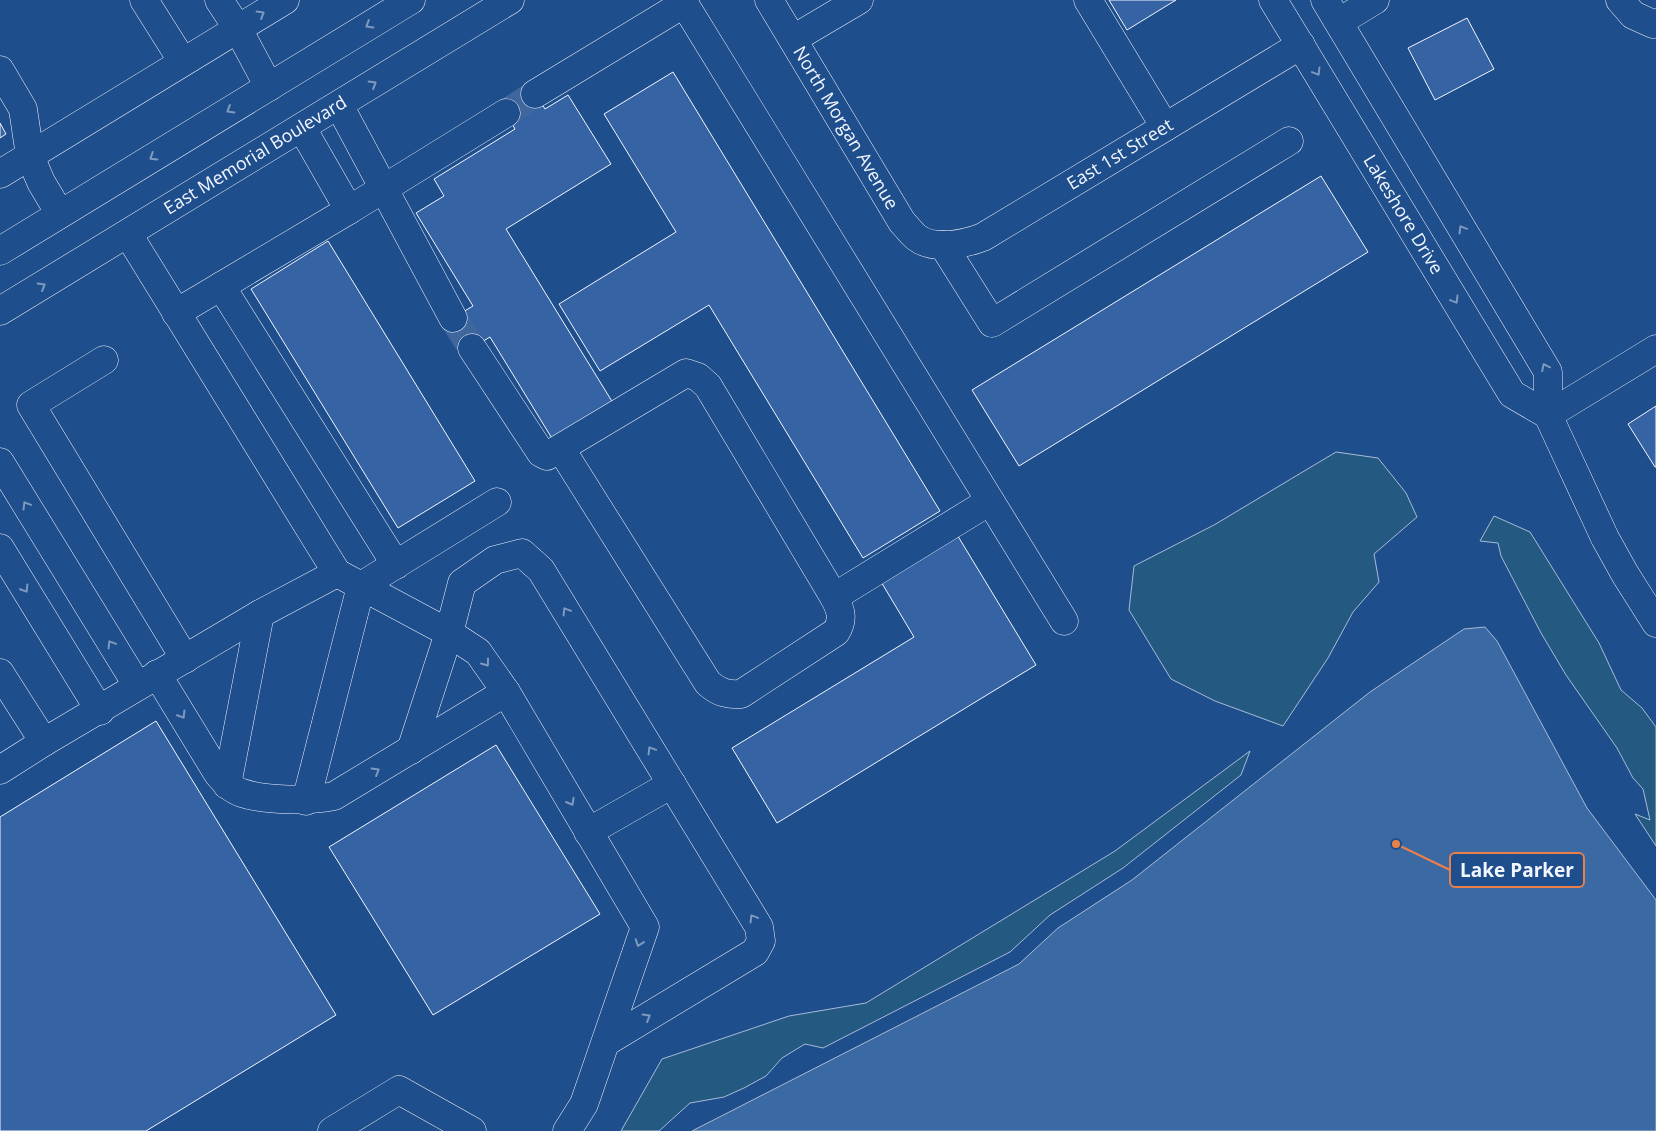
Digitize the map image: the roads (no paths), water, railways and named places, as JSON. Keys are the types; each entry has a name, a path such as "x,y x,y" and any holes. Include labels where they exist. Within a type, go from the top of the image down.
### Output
{"street":[{"path":"144,0 183,62"},
{"path":"219,0 238,29 269,87"},
{"path":"0,174 285,0"},
{"path":"0,251 411,0"},
{"path":"450,38 494,0"},
{"name":"East Memorial Boulevard","path":"0,311 510,0"},
{"name":"North Morgan Avenue","path":"770,0 902,222 917,238 938,244"},
{"path":"793,39 859,0"},
{"path":"1088,0 1165,127"},
{"name":"Lakeshore Drive","path":"1273,0 1512,394 1548,415"},
{"path":"1375,0 1332,11 1548,372 1548,415 1606,538 1656,622"},
{"path":"1620,0 1632,15 1653,24 1656,23"},
{"path":"535,94 684,2 1064,621"},
{"name":"East 1st Street","path":"938,244 965,244 983,237 1301,45"},
{"path":"0,70 23,109 30,156 41,182 60,214"},
{"path":"339,105 453,318"},
{"path":"176,313 349,210 506,113"},
{"path":"302,128 349,210"},
{"path":"938,244 992,323 1289,141"},
{"path":"128,234 337,573 449,633 478,652 506,692 645,927 584,1104 567,1131"},
{"path":"221,286 396,565"},
{"path":"472,348 541,453 547,456 561,450 686,374 698,377 708,386 834,597 842,612 841,624 836,632 741,694 729,695 716,690 708,683 561,450"},
{"path":"1548,415 1656,349"},
{"path":"104,360 31,405 185,659"},
{"path":"0,462 147,680 227,785 242,793 306,801 334,796 506,692"},
{"path":"834,597 990,501"},
{"path":"306,801 361,586 497,502"},
{"path":"0,548 100,710"},
{"path":"411,750 449,633 462,583 495,560 522,553 541,570 759,927 761,941 755,952 606,1042"},
{"path":"0,770 147,680 260,614 337,573"},
{"path":"227,785 260,614"},
{"path":"0,673 44,742"},
{"path":"588,832 672,784"},
{"path":"332,1131 399,1090 472,1131"}],"tunnel":[{"path":"506,113 535,94"},
{"path":"453,318 472,348"}],"place":[{"name":"Lake Parker","path":"1396,844"}]}
